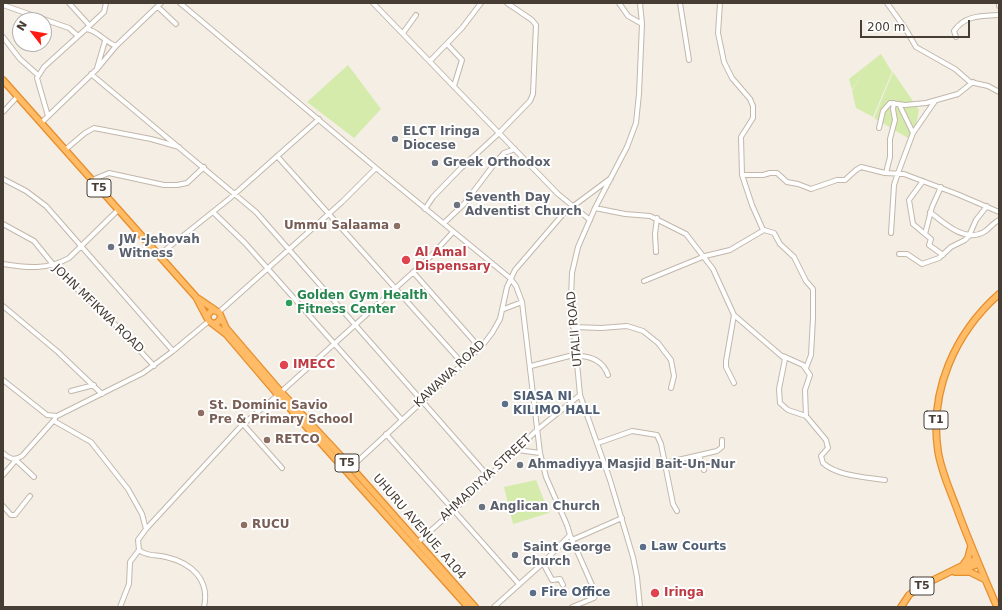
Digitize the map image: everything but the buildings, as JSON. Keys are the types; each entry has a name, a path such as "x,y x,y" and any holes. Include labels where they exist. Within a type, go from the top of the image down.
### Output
{"highway":[{"name":"T5","path":"3,80 17,97 42,122 65,150 196,297 210,321"},
{"name":"T1","path":"997,607 977,562 942,470 938,451 936,420 939,394 950,359 965,330 999,294"},
{"name":"T5","path":"196,297 219,313"},
{"path":"209,312 219,313 218,322 210,321 209,312"},
{"name":"UHURU AVENUE, A104","path":"219,313 226,328 346,472 468,607"},
{"name":"UHURU AVENUE, A104","path":"210,321 226,334 351,467 475,607"},
{"path":"971,544 968,558 962,568 985,579"},
{"name":"T5","path":"900,607 909,595 919,588 977,562"}],"street":[{"path":"69,3 89,25"},
{"path":"48,116 38,86 38,75 44,67 104,12 106,3"},
{"path":"42,122 97,69 116,46 162,3"},
{"path":"180,3 376,168 510,278 516,286 522,302 531,366 540,453 546,477 596,594 594,598 572,607"},
{"path":"373,3 454,86 498,134 515,149 558,194 590,220"},
{"path":"430,61 462,28 482,3"},
{"path":"426,209 433,197 460,169 528,104 533,94 536,25 532,20 507,3"},
{"path":"619,3 628,16 642,24"},
{"name":"UTALII ROAD","path":"640,3 642,24 639,94 636,123 612,178 595,208 578,247 572,273 571,299 580,395 598,443 622,518 637,577 640,607"},
{"path":"680,3 689,60"},
{"path":"720,3 718,33 724,62 732,78 752,102 754,110 753,118 741,137 742,175 752,205 763,230"},
{"path":"887,3 905,28 916,47 973,82 988,86 999,92"},
{"path":"3,5 69,28 78,36"},
{"path":"158,7 176,24"},
{"path":"403,33 416,15"},
{"path":"956,37 954,31 964,20 977,16 999,15"},
{"path":"86,29 93,31 105,41 116,46"},
{"path":"3,37 20,59 38,75"},
{"path":"97,69 105,41"},
{"path":"447,44 462,61 454,86"},
{"path":"91,74 256,212 488,476"},
{"path":"879,128 883,111 888,105 894,103 918,104 935,101 958,94 973,82"},
{"path":"3,112 17,97"},
{"path":"891,233 894,186 898,173 913,133 935,101"},
{"path":"886,173 890,157 890,139 895,120 892,109 894,103"},
{"path":"899,104 913,133"},
{"path":"159,255 213,212 319,119"},
{"path":"65,150 85,133 94,128 151,139 180,148"},
{"path":"444,223 464,204 495,163 504,154 515,149"},
{"path":"277,156 463,364"},
{"path":"92,180 110,173 164,185 177,185 191,180 204,167"},
{"path":"219,313 266,268 328,214 376,168"},
{"path":"742,175 779,173 787,182 811,189 837,180 845,180 860,168 886,173 898,173 941,187 999,212"},
{"name":"KAWAWA ROAD","path":"346,472 480,348 492,333 504,309 510,278 557,220 572,206 612,178"},
{"path":"3,179 31,195 46,206 174,352"},
{"path":"923,181 909,200 913,224 931,239 930,245 943,255"},
{"path":"925,234 930,212 941,187"},
{"path":"969,236 973,226 987,206"},
{"path":"595,208 625,214 650,216 657,218 686,234 705,256 717,276 734,315 767,345 783,356 806,368 810,378 805,390 806,416"},
{"path":"3,264 24,268 53,266 69,258 118,210"},
{"path":"213,212 245,243 402,420"},
{"path":"930,212 944,225 969,236"},
{"path":"656,252 655,234 657,218"},
{"path":"899,254 906,254 922,264 935,260 969,236 983,232 999,220"},
{"name":"JOHN MFIKWA ROAD","path":"3,224 34,241 53,266 122,331 154,366"},
{"path":"644,281 705,256 730,250 751,239 763,230 768,230 774,233 780,244 794,257 806,281 812,289 813,318 811,355 806,368"},
{"path":"120,607 129,584 130,562 139,550 138,540 146,529 243,424 280,393 413,272 445,242 453,232"},
{"path":"413,272 480,348"},
{"path":"504,309 522,302"},
{"path":"3,306 94,385 102,394"},
{"path":"734,315 726,361 726,367 734,383"},
{"path":"3,380 47,415 57,416 154,366 174,352 210,321"},
{"path":"573,328 627,326 643,331 658,343 671,360 674,376 671,388"},
{"path":"531,366 577,355 588,356 604,366 608,375"},
{"path":"783,356 786,363 779,389 780,403 788,410 806,416 828,442 828,448 821,459 826,466 843,472 885,480"},
{"path":"71,391 94,385"},
{"name":"AHMADIYYA STREET","path":"417,543 518,450 538,429 580,395"},
{"path":"3,475 16,460 30,449 57,416"},
{"path":"54,421 91,442 128,489 142,514 146,529"},
{"path":"243,424 282,468"},
{"path":"598,443 632,431 655,434 661,444 673,504 677,510"},
{"path":"386,434 519,584"},
{"path":"665,463 719,450 722,447 722,440"},
{"path":"518,450 540,453"},
{"path":"3,453 9,458 16,460 34,478"},
{"path":"699,456 704,470"},
{"path":"3,506 8,512 15,516 30,496"},
{"path":"572,540 622,518"},
{"path":"494,607 543,563 570,535"},
{"path":"139,550 146,554 171,559 198,574 205,588 204,607"},
{"path":"543,563 552,581 560,579 563,585"}],"green space":[{"path":"881,54 892,72 873,117 856,108 852,91 867,65"},
{"path":"348,65 381,109 354,138 307,102"},
{"path":"867,65 852,90 849,79"},
{"path":"893,72 919,110 913,141 874,118"},
{"path":"536,480 549,513 513,524 504,487"}],"place":[{"name":"ELCT Iringa Diocese","path":"395,139"},
{"name":"Greek Orthodox","path":"435,163"},
{"name":"Seventh Day Adventist Church","path":"457,205"},
{"name":"Ummu Salaama","path":"397,226"},
{"name":"JW -Jehovah Witness","path":"111,247"},
{"name":"Al Amal Dispensary","path":"406,260"},
{"name":"Golden Gym Health Fitness Center","path":"289,303"},
{"name":"IMECC","path":"284,365"},
{"name":"SIASA NI KILIMO HALL","path":"505,404"},
{"name":"St. Dominic Savio Pre & Primary School","path":"201,413"},
{"name":"RETCO","path":"267,440"},
{"name":"Ahmadiyya Masjid Bait-Un-Nur","path":"520,465"},
{"name":"Anglican Church","path":"482,507"},
{"name":"RUCU","path":"244,525"},
{"name":"Law Courts","path":"643,547"},
{"name":"Saint George Church","path":"515,555"},
{"name":"Fire Office","path":"533,593"},
{"name":"Iringa","path":"655,593"}]}
